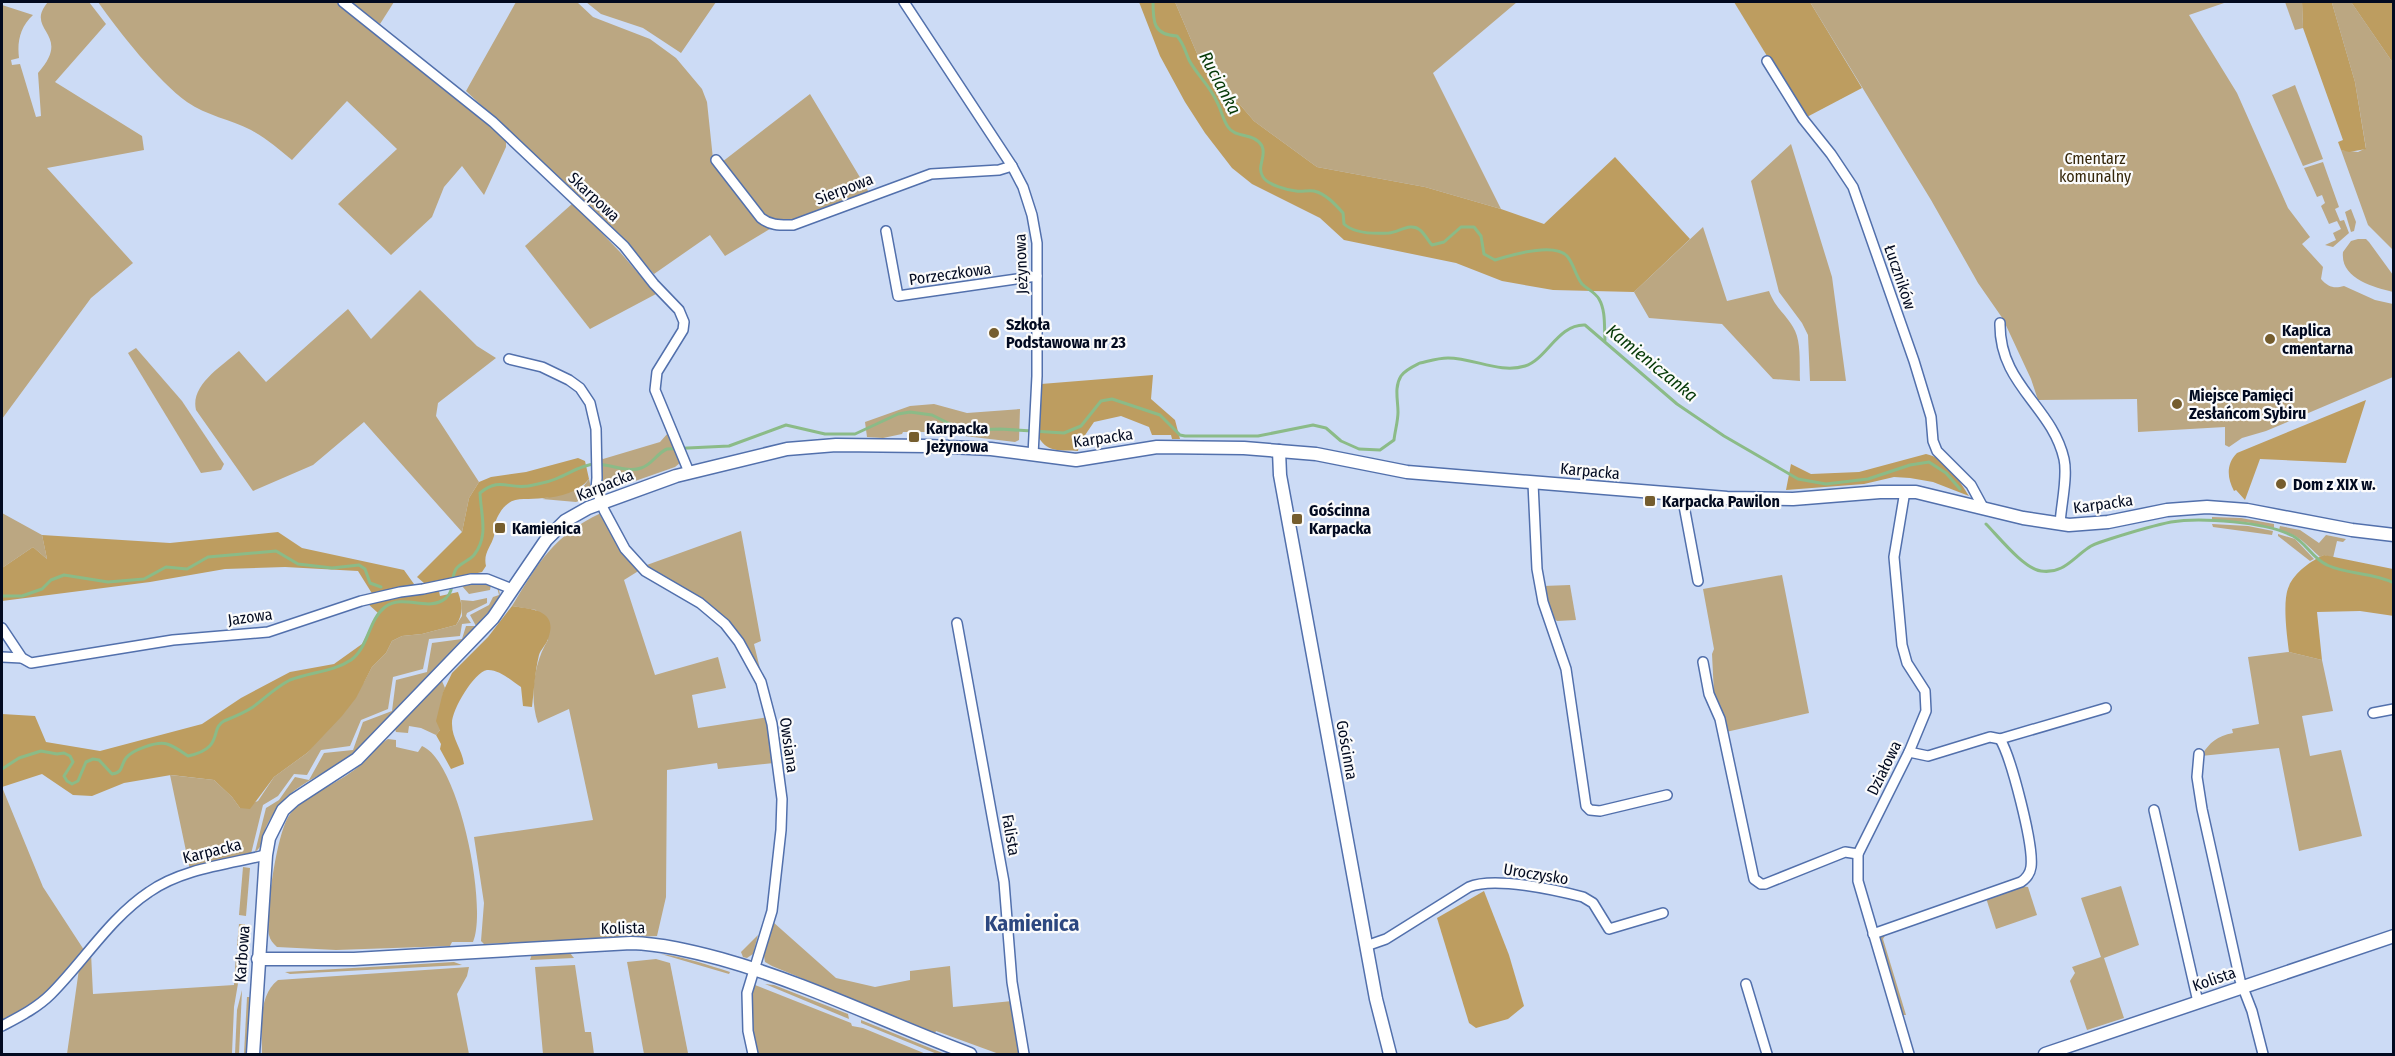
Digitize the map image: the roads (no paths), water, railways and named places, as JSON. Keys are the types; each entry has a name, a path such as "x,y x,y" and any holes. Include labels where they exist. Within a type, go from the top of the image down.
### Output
{"street":[{"name":"Skarpowa","path":"343,2 493,122 624,246 654,284 679,309 684,322 683,330 662,362 655,380 658,401 689,472"},
{"name":"Jeżynowa","path":"904,2 1012,166 1023,186 1035,224 1037,276 1033,455"},
{"name":"Łuczników","path":"1767,61 1803,119 1831,154 1853,187 1914,361 1931,417 1933,441 1937,451 1971,485 1984,509"},
{"name":"Sierpowa","path":"716,160 761,218 774,225 793,225 931,174 999,170 1012,166"},
{"name":"Porzeczkowa","path":"886,231 898,297 1037,276"},
{"path":"2000,323 2002,348 2007,366 2049,425 2064,459 2060,524"},
{"name":"Owsiana","path":"509,359 542,367 580,388 590,403 596,429 596,489 626,549 645,571 700,603 725,624 751,664 764,692 772,724 782,799 772,911 747,993 753,1054"},
{"name":"Karpacka","path":"2,1026 32,1010 50,994 109,929 151,890 186,874 266,855 269,838 283,810 300,795 357,759 481,631 555,529 574,516 601,503 689,472 771,452 820,445 991,449 1076,460 1157,447 1244,447 1325,455 1407,472 1682,495 1793,499 1905,491 1929,494 1984,509 2060,524 2099,523 2167,510 2207,507 2247,510 2352,530 2394,535"},
{"name":"Gościnna","path":"1280,451 1280,475 1378,1013 1390,1054"},
{"path":"1533,483 1537,569 1543,602 1566,669 1586,806 1590,810 1600,811 1667,795"},
{"name":"Działowa","path":"1905,491 1894,557 1902,645 1907,663 1923,685 1927,698 1924,717 1909,752 1858,854 1858,881 1910,1054"},
{"path":"1682,495 1698,581"},
{"name":"Jazowa","path":"2,657 22,658 32,663 173,640 268,633 361,602 461,581 487,579 513,589"},
{"name":"Falista","path":"957,623 1004,882 1012,982 1024,1054"},
{"path":"2,628 22,658"},
{"path":"1703,662 1709,694 1720,719 1754,879 1765,884 1845,852 1858,854"},
{"path":"1909,752 1928,756 1990,737 2000,739 2106,708"},
{"path":"2373,713 2394,709"},
{"path":"1873,933 2021,882 2028,876 2031,868 2031,855 2024,814 2000,739"},
{"path":"2199,754 2197,777 2202,809 2243,987 2263,1054"},
{"path":"2154,810 2198,1002"},
{"name":"Karbowa","path":"253,1054 266,855"},
{"name":"Uroczysko","path":"1366,946 1386,939 1469,887 1483,882 1498,882 1583,897 1593,903 1610,929 1663,913"},
{"name":"Kolista","path":"2045,1054 2394,936"},
{"name":"Kolista","path":"258,959 375,958 631,943 665,945 754,968 970,1054"},
{"path":"1746,984 1767,1054"}],"waterway":[{"name":"Rucianka","path":"1153,2 1156,26 1163,33 1177,36 1192,65 1214,96 1231,131 1254,139 1262,146 1261,173 1265,180 1288,190 1314,191 1322,194 1343,213 1344,224 1359,232 1389,233 1413,227 1422,232 1432,245 1444,242 1461,227 1474,227 1481,236 1484,254 1495,260 1532,251 1561,252 1569,259 1582,284 1599,299 1604,314 1605,340"},
{"name":"Kamieniczanka","path":"2,769 19,758 41,751 64,753 70,756 73,762 64,776 72,784 78,781 86,762 93,759 99,760 112,774 120,770 129,755 151,745 167,744 188,756 200,753 212,744 220,724 253,707 275,689 290,680 337,667 351,660 362,648 375,619 385,607 400,602 432,604 446,598 451,592 456,569 470,559 479,548 483,533 480,493 487,488 498,485 521,487 540,484 581,467 595,464 636,469 645,466 667,449 729,446 786,425 825,434 855,434 898,414 910,412 932,415 956,427 974,430 1000,429 1064,433 1081,426 1101,401 1112,399 1160,415 1180,435 1185,436 1258,436 1313,425 1326,428 1341,441 1359,449 1380,450 1394,440 1398,415 1398,385 1401,376 1410,368 1420,363 1448,358 1506,368 1525,366 1533,362 1567,330 1585,325 1677,404 1724,436 1798,479 1826,484 1868,479 1910,465 1929,462 1946,473 1960,489"},
{"name":"Kamieniczanka","path":"1986,524 2019,558 2034,569 2041,571 2061,568 2093,545 2142,529 2171,522 2199,520 2251,524 2281,531 2298,539 2327,565 2394,583"},
{"path":"2,596 22,596 42,589 51,580 64,575 108,582 144,579 166,567 187,569 208,557 276,551 298,564 332,568 359,565 365,569 370,583 381,587"}],"place":[{"name":"Szkoła Podstawowa nr 23","path":"994,333"},
{"name":"Kaplica cmentarna","path":"2270,339"},
{"name":"Miejsce Pamięci Zesłańcom Sybiru","path":"2177,404"},
{"name":"Karpacka Jeżynowa","path":"914,437"},
{"name":"Dom z XIX w.","path":"2281,484"},
{"name":"Karpacka Pawilon","path":"1650,501"},
{"name":"Gościnna Karpacka","path":"1297,519"},
{"name":"Kamienica","path":"500,528"}],"district":[{"name":"Kamienica","path":"1032,923"}],"park label":[{"name":"Cmentarz komunalny","path":"2095,167"}]}
